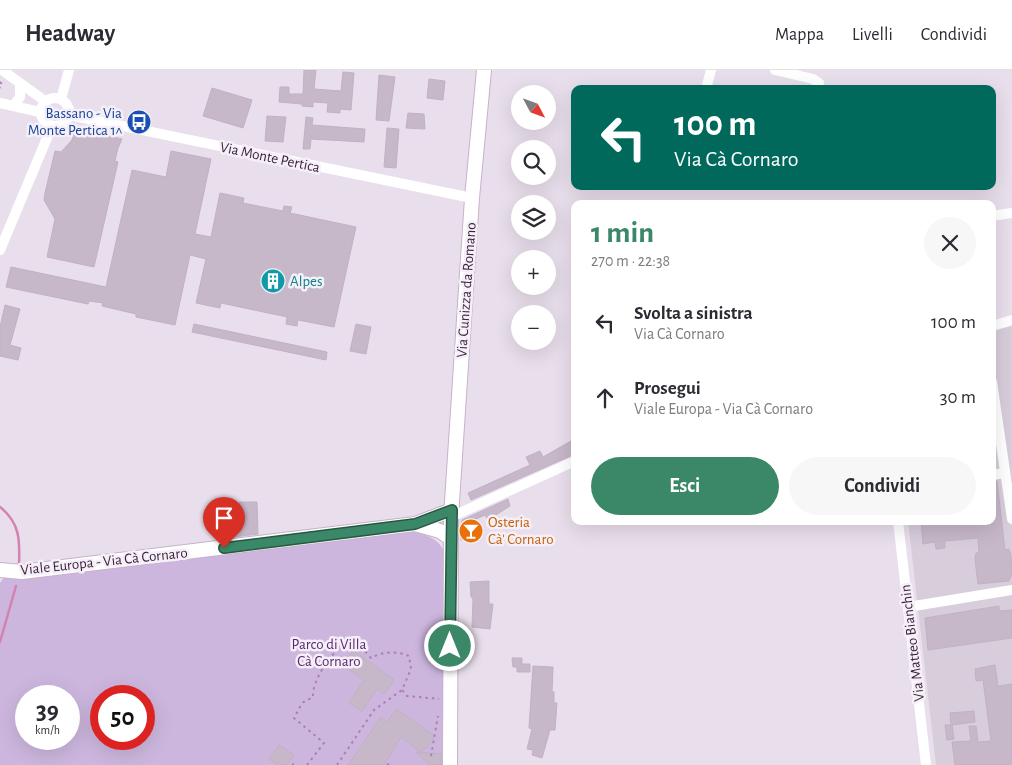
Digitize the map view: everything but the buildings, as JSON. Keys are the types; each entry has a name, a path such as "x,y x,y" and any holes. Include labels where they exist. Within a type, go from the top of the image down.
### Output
{"main road":[{"name":"Via Cunizza da Romano","path":"450,765 451,514 472,198 484,70"},
{"path":"415,524 451,514"},
{"path":"435,530 451,514"},
{"path":"415,524 435,530 450,538"},
{"name":"Viale Europa - Via Cà Cornaro","path":"0,570 22,572 415,524"}],"street":[{"path":"2,70 46,100"},
{"path":"61,99 69,70"},
{"path":"707,85 711,70"},
{"path":"775,70 813,79 819,83 818,85"},
{"path":"14,105 20,97 20,84"},
{"path":"0,103 40,112 45,122 52,126 61,125 68,115 68,105 61,99 52,98 46,100 40,112"},
{"name":"Via Monte Pertica","path":"68,115 472,198"},
{"path":"0,247 52,126"},
{"path":"996,215 1012,213"},
{"path":"996,325 1012,320"},
{"path":"996,412 1012,520"},
{"path":"451,514 571,463"},
{"path":"996,474 1004,473"},
{"name":"Via Matteo Bianchin","path":"898,525 926,765"},
{"path":"908,607 1012,590"}],"path":[{"path":"0,82 2,84 0,88"},
{"path":"306,765 324,743 294,718 302,703 313,697 312,689 316,679 340,648 349,644 358,646 371,658 385,653 400,652 409,656 410,669 402,690 374,710 337,765"},
{"path":"402,690 407,696 441,699 440,703"},
{"path":"432,756 438,712"}],"shaded area":[{"path":"1012,326 1012,765 936,765 908,525 996,525 996,330"}],"green space":[{"name":"Parco di Villa Cà Cornaro","path":"404,530 429,536 439,544 445,555 442,765 0,765 0,583 5,576"}],"waterway":[{"path":"0,507 12,519 15,526 19,540 19,565"},
{"path":"0,642 16,586"}],"place":[{"name":"Bassano - Via Monte Pertica 1^","path":"139,122"},
{"name":"Alpes","path":"273,281"},
{"name":"Osteria Cà' Cornaro","path":"471,531"}],"route":[{"path":"224,548 415,524 452,510 450,538 450,646"}]}
